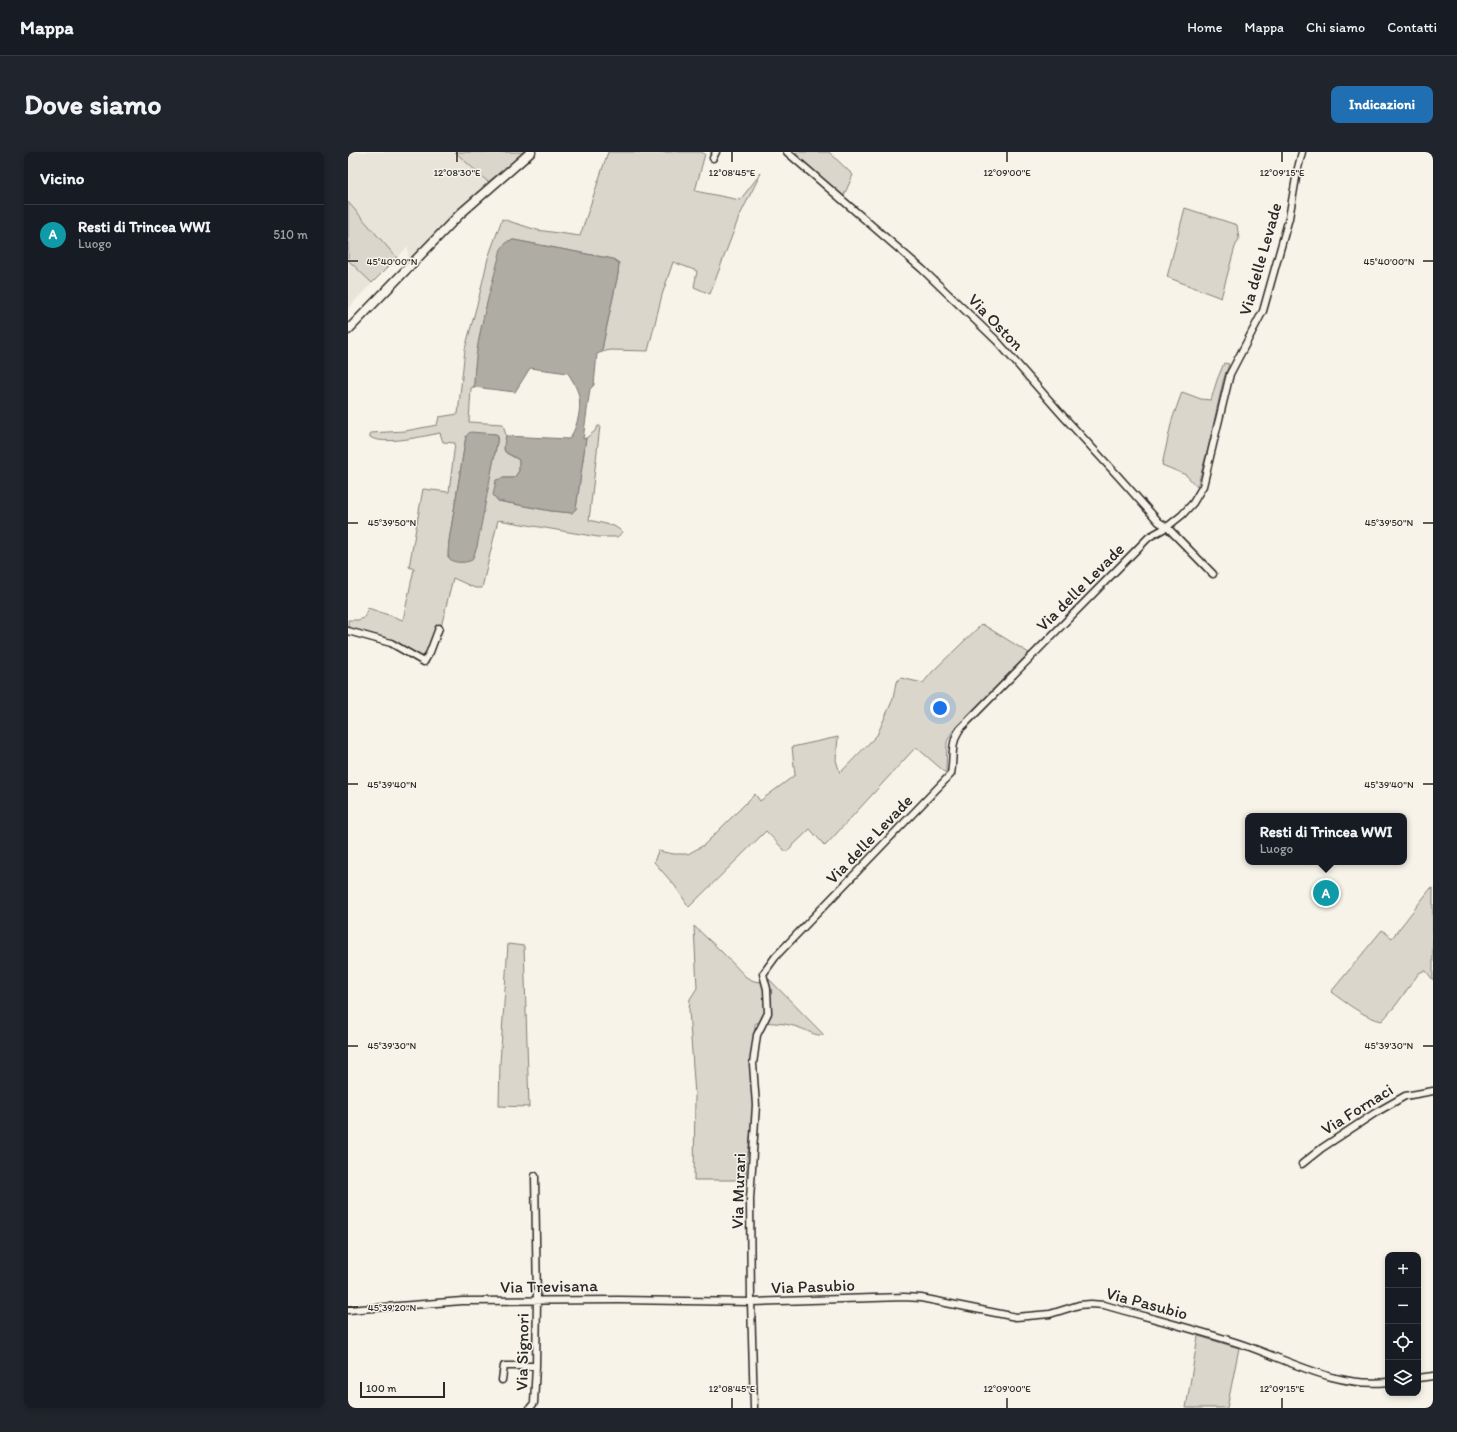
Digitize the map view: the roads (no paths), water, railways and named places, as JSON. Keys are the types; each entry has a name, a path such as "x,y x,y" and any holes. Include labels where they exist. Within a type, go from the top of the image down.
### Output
{"main road":[{"path":"348,330 460,214 531,152"}],"street":[{"name":"Via Oston","path":"788,152 922,269 997,341 1159,522 1167,527"},
{"name":"Via delle Levade","path":"764,978 764,971 776,956 951,774 953,762 952,747 955,736 960,729 1149,537 1167,527 1182,515 1193,503 1203,486 1230,374 1263,311 1289,218 1302,152"},
{"path":"1167,527 1213,574"},
{"path":"348,631 391,643 424,662 430,652 439,628"},
{"name":"Via Murari","path":"754,1408 750,1199 756,1104 753,1064 757,1035 768,1013 767,989 764,978"},
{"name":"Via Fornaci","path":"1302,1164 1322,1148 1375,1113 1405,1096 1433,1091"},
{"name":"Via Signori","path":"530,1408 534,1403 536,1366 537,1300 535,1176"},
{"name":"Via Pasubio","path":"751,1302 921,1298 1016,1317 1050,1314 1079,1305 1104,1305 1244,1345 1326,1375 1357,1381 1385,1382"},
{"name":"Via Trevisana","path":"348,1310 462,1301 619,1300 751,1302"},
{"path":"502,1380 504,1366 536,1366"},
{"path":"1421,1378 1433,1376"}],"place":[{"name":"Resti di Trincea WWI","path":"1326,893"}]}
